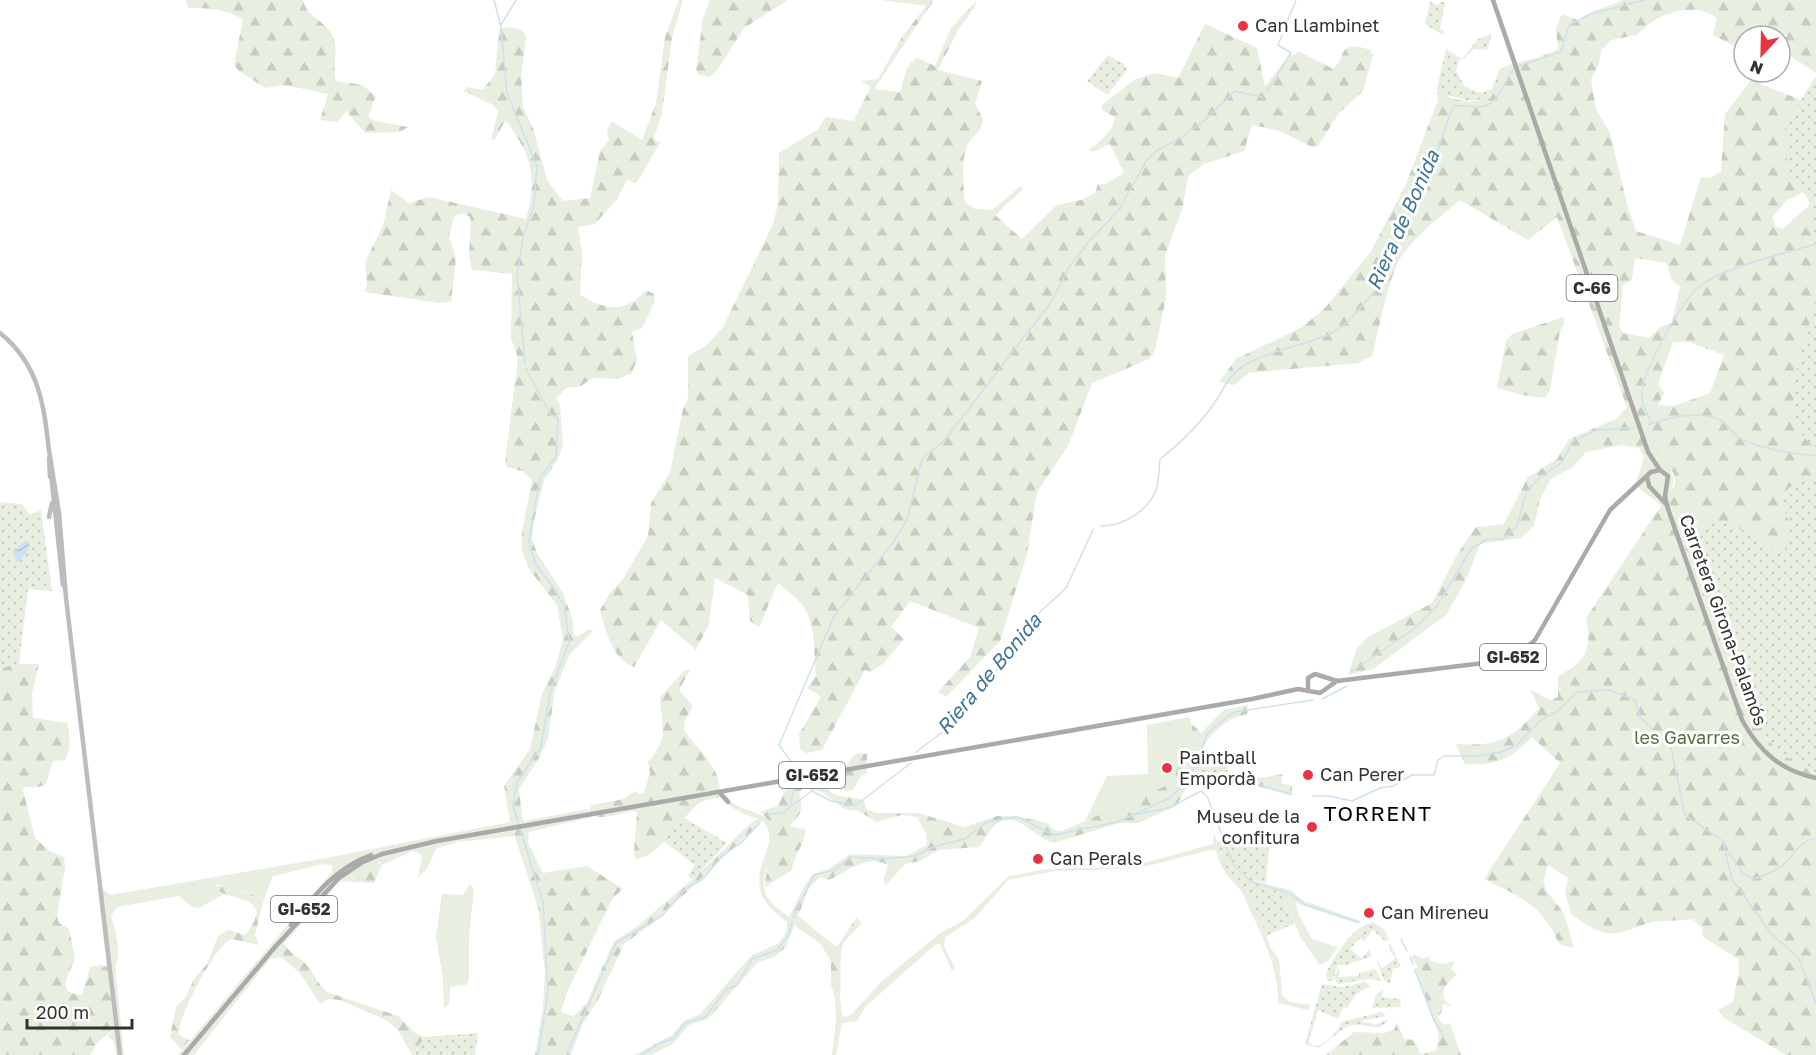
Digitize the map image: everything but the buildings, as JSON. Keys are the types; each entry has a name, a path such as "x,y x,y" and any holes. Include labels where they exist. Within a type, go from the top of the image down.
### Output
{"main road":[{"name":"C-66","path":"1492,0 1648,452 1660,470 1668,476 1667,487"},
{"path":"0,333 22,355 37,380 43,404 56,485 63,572 120,1055"},
{"path":"49,450 51,514 63,572"},
{"name":"C-66","path":"1648,452 1649,475 1654,490"},
{"path":"1649,475 1660,470"},
{"name":"GI-652","path":"1298,689 1315,674 1337,681 1500,661 1519,654 1534,640 1611,510 1649,475"},
{"path":"51,514 56,485"},
{"path":"1632,490 1643,487 1654,490 1667,487"},
{"name":"Carretera Girona-Palamós","path":"1667,487 1667,506 1737,706 1748,731 1762,750 1778,764 1816,778"},
{"name":"Carretera Girona-Palamós","path":"1654,490 1667,506"},
{"path":"1326,679 1326,688"},
{"name":"GI-652","path":"184,1055 275,947 319,890 336,874 362,858 390,848 1252,699 1298,689 1308,689 1317,694 1337,681"},
{"path":"1307,683 1308,689"}],"green space":[{"path":"186,0 303,0 311,14 328,29 334,39 336,81 362,85 376,96 368,117 375,121 408,127 400,132 365,133 346,111 338,122 320,120 328,94 285,85 265,88 239,71 234,65 243,19 216,10 188,8"},
{"path":"679,0 683,0 672,38 662,113 654,138 658,142 661,141 638,181 635,183 627,180 617,199 595,224 578,227 582,253 580,295 607,307 616,307 631,303 646,290 654,294 655,301 642,328 632,332 637,360 631,374 616,379 592,378 581,386 566,388 556,399 560,405 563,445 558,459 544,480 534,521 532,539 537,553 563,593 573,621 574,635 578,636 590,629 593,631 570,654 555,690 548,738 541,755 519,789 522,817 529,832 528,843 543,873 587,866 623,889 613,898 566,994 561,1012 574,1016 587,1002 614,941 635,928 694,878 750,824 758,819 763,820 658,919 624,944 598,1000 582,1025 571,1055 535,1055 543,1008 545,972 538,907 510,822 504,786 530,749 542,694 556,665 563,639 557,605 529,569 522,551 522,532 532,480 522,471 507,467 505,462 518,358 511,338 512,274 472,270 469,255 471,222 470,217 462,213 454,217 449,236 456,258 451,302 440,303 365,292 367,284 365,262 383,226 391,190 409,203 429,197 526,219 532,184 526,153 505,121 495,139 491,140 498,111 493,105 464,91 467,87 482,90 495,75 499,30 502,29 511,28 523,31 526,39 521,75 523,107 533,128 547,180 563,201 590,198 600,151 609,140 607,133 610,123 613,122 642,140 656,103 665,37"},
{"path":"710,0 788,0 744,28 716,72 709,77 698,74 696,69 703,18"},
{"path":"881,0 934,0 874,89 900,92 910,64 918,58 935,66 951,28 976,1 975,7 958,30 938,70 982,81 975,104 983,119 981,128 969,142 964,155 964,199 975,209 992,210 1021,186 1023,189 995,215 1022,239 1057,205 1081,200 1095,193 1098,184 1105,184 1124,173 1110,144 1093,152 1089,150 1105,136 1114,122 1115,117 1102,110 1102,105 1134,80 1155,73 1178,78 1205,24 1257,48 1265,87 1288,56 1295,55 1298,51 1333,69 1347,48 1360,47 1371,50 1373,55 1363,91 1339,113 1318,146 1312,147 1280,131 1252,125 1244,151 1204,164 1188,176 1183,206 1165,256 1166,298 1155,350 1150,358 1092,383 1069,444 1037,492 1027,554 1000,641 946,697 938,692 970,657 979,628 910,601 891,627 904,639 884,663 871,672 865,670 822,750 806,753 800,749 799,734 821,697 807,688 816,675 811,622 803,606 778,583 759,627 750,621 748,595 715,578 709,624 696,650 661,620 634,667 615,651 607,635 600,610 610,593 623,579 648,536 651,503 670,472 683,409 688,398 688,356 707,345 723,327 773,224 778,204 779,153 818,129 826,117 853,121 871,87 861,81 878,79 902,37 926,6"},
{"name":"les Gavarres","path":"1623,0 1816,0 1816,73 1792,57 1792,24 1732,24 1732,45 1713,35 1717,18 1697,10 1686,10 1654,21 1637,35 1611,40 1601,51 1599,64 1591,79 1596,109 1610,133 1628,208 1636,231 1680,245 1701,177 1711,178 1721,171 1725,114 1748,84 1761,84 1816,106 1816,1055 1786,1055 1724,1018 1718,1010 1733,1002 1739,970 1738,959 1703,937 1702,928 1693,919 1650,922 1623,932 1600,932 1572,915 1565,893 1568,878 1548,865 1544,880 1546,890 1564,915 1574,948 1559,944 1546,920 1529,904 1484,879 1560,763 1532,737 1510,756 1485,764 1465,764 1456,744 1483,744 1512,734 1539,708 1530,689 1550,700 1558,697 1558,676 1568,671 1585,653 1588,638 1586,618 1675,485 1674,474 1656,451 1622,445 1586,452 1573,467 1551,479 1540,499 1534,526 1521,538 1480,544 1465,582 1446,615 1373,669 1348,675 1357,648 1368,637 1432,603 1458,553 1476,527 1504,524 1528,477 1557,459 1569,439 1616,419 1627,407 1557,217 1528,240 1460,200 1416,239 1403,254 1393,274 1372,356 1358,363 1249,373 1234,385 1219,382 1236,359 1302,327 1325,308 1370,253 1406,184 1438,100 1446,97 1469,102 1490,98 1503,72 1512,64 1537,58 1558,49 1556,28 1562,14 1578,20","holes":["1806,191 1814,201 1783,229 1776,227 1772,218 1786,201","1635,258 1667,263 1671,279 1680,287 1672,323 1660,327 1649,338 1623,333 1619,326 1623,285 1632,280","1673,342 1689,342 1724,355 1710,393 1674,406 1658,405 1664,393 1658,384"]},
{"path":"1440,1 1445,3 1440,29 1444,31 1443,35 1425,24 1430,2 1439,5"},
{"path":"1492,34 1487,50 1474,49 1462,60 1459,59 1456,71 1465,87 1481,93 1492,89 1500,69 1512,64 1503,72 1491,98 1468,101 1451,96 1438,100 1437,88 1446,49 1462,59 1478,39"},
{"path":"1108,55 1124,64 1127,70 1107,95 1087,81"},
{"path":"1816,76 1816,252 1810,202 1787,170 1785,125"},
{"path":"1816,300 1816,447 1802,435 1795,418 1793,399 1795,378"},
{"path":"1563,317 1564,324 1560,331 1550,390 1545,398 1497,388 1506,341 1512,334"},
{"path":"1639,448 1656,451 1668,466 1673,477 1671,489 1662,506 1635,485 1644,458"},
{"path":"1816,477 1816,772 1805,768 1777,749 1762,732 1750,712 1691,544 1709,522 1722,523 1741,529 1784,556 1790,528 1783,505 1785,493 1798,482"},
{"path":"0,502 22,504 30,515 41,510 52,591 28,589 19,664 0,668"},
{"path":"19,664 39,664 32,693 33,718 67,723 69,733 70,746 65,760 53,761 46,784 39,787 24,787 23,790 35,838 50,851 64,857 65,868 57,916 59,923 69,929 75,958 66,981 68,991 82,995 90,967 100,965 108,967 114,1029 98,1042 90,1055 0,1055 0,668"},
{"path":"685,670 690,670 679,690 693,706 685,720 684,730 714,769 720,797 701,802 653,852 636,859 634,853 637,812 604,817 587,814 592,805 624,799 635,791 640,794 644,792 650,773 648,762 660,745 662,737 660,697"},
{"path":"1248,705 1247,714 1238,716 1221,726 1208,740 1200,758 1199,767 1210,777 1225,780 1246,780 1283,774 1281,783 1292,786 1292,796 1253,785 1235,787 1195,781 1187,786 1177,805 1138,823 1119,823 1054,843 1047,841 1021,823 1007,820 996,824 978,847 939,850 920,861 905,864 885,886 884,878 888,865 880,862 872,861 857,865 828,880 820,877 809,888 786,947 774,957 758,962 708,1019 689,1025 673,1044 650,1055 635,1055 672,1035 684,1021 700,1014 751,956 779,943 785,934 789,917 813,874 827,870 850,854 906,856 927,845 926,834 917,817 902,815 876,822 859,811 844,809 822,792 803,788 799,793 800,812 789,826 806,830 792,870 765,887 775,839 769,821 760,812 778,806 788,783 814,779 835,795 864,800 866,809 876,813 918,813 965,827 997,816 1016,816 1047,823 1055,831 1062,831 1170,784 1175,778 1177,768 1189,762 1192,724 1201,733 1224,710"},
{"name":"Paintball Empordà","path":"1189,717 1193,734 1192,753 1190,763 1181,778 1154,795 1085,821 1107,776 1148,774 1147,725"},
{"path":"1203,749 1227,766 1228,780 1210,777 1200,769 1198,764"},
{"path":"858,753 867,754 867,773 861,776 853,790 845,791 842,776 850,760"},
{"path":"727,796 738,806 765,817 774,830 774,846 764,881 765,890 770,901 789,917 788,923 773,911 760,891 760,874 769,841 768,828 763,820 740,812 720,797"},
{"path":"588,809 587,814 592,817 529,832 525,821"},
{"path":"1207,813 1213,830 1203,814"},
{"path":"684,818 727,843 692,880 688,876 695,865 663,841"},
{"path":"510,822 515,836 457,842 436,849 427,869 418,878 422,855 413,851 382,865 379,862 353,877 352,882 340,881 270,959 194,1055 178,1055 332,872 332,866 324,864 273,876 264,899 245,891 214,885 224,894 199,908 192,907 179,896 117,907 111,916 118,948 115,967 124,1055 116,1055 114,1042 108,1036 114,1029 98,890 103,889 110,895 326,858"},
{"path":"1228,832 1269,845 1266,883 1254,880 1251,882 1280,892 1294,924 1266,936 1252,901 1223,862 1217,842 1225,839"},
{"path":"1214,833 1261,917 1270,947 1279,959 1282,995 1290,1002 1311,1005 1308,1010 1278,1003 1275,974 1271,961 1242,891 1224,870 1216,851 1210,850 1140,868 1055,871 1008,880 975,918 945,937 944,946 955,968 952,971 940,944 936,944 865,1007 857,1021 842,1023 836,1055 832,1055 836,1021 835,997 840,998 842,1015 846,1017 852,1014 882,981 940,933 963,921 1009,876 1045,869 1120,867 1144,863 1213,844"},
{"path":"375,862 382,865 374,883 352,882 356,872"},
{"path":"1252,880 1290,890 1302,900 1360,921 1358,924 1296,903 1298,913 1312,939 1338,947 1327,962 1320,965 1301,938 1280,892 1256,886"},
{"path":"470,884 474,889 469,938 469,980 466,985 450,987 449,1003 444,1009 443,979 436,937 442,894 463,895"},
{"path":"213,886 230,886 264,899 255,935 259,945 231,939 217,953 199,982 184,1014 179,1035 189,1040 182,1050 170,1037 176,1007 185,998 194,979 207,964 218,936 228,930 245,935 254,921 256,912 253,905 219,891"},
{"path":"797,915 825,938 821,944 795,926"},
{"path":"856,918 862,923 843,943 840,998 835,997 831,985 831,962 821,944 825,938 837,947"},
{"path":"1373,922 1385,930 1389,940 1385,941 1373,930 1364,941 1360,938 1350,949 1361,958 1369,950 1372,956 1347,965 1338,965 1332,982 1327,980 1326,973 1345,943 1358,930"},
{"path":"284,943 309,967 327,992 398,1016 415,1033 424,1037 414,1055 399,1032 388,1021 340,1000 329,999 320,1004 300,973 281,957 270,959"},
{"path":"1390,943 1401,967 1393,969 1390,984 1384,980 1376,959 1382,968 1396,958 1389,950"},
{"path":"1415,955 1422,958 1430,957 1430,961 1443,964 1455,961 1451,969 1457,975 1446,986 1444,992 1445,1001 1452,1006 1443,1004 1441,1013 1437,1017 1444,1025 1450,1023 1461,1055 1326,1055 1354,1032 1384,1033 1394,1030 1397,1022 1404,1039 1414,1040 1421,1054 1436,1051 1439,1035 1414,969 1418,967 1411,957"},
{"path":"1339,967 1339,977 1359,976 1359,973 1375,969 1382,981 1368,979 1338,984 1334,979"},
{"path":"1365,982 1371,986 1356,994 1347,1008 1343,1007 1338,1019 1318,1010 1309,1041 1313,1046 1322,1044 1334,1034 1341,1022 1381,1012 1386,1016 1361,1021 1376,1025 1389,1019 1377,1027 1349,1026 1318,1048 1305,1044 1322,984 1342,987"},
{"path":"1383,989 1382,997 1401,999 1400,1007 1372,1008 1376,995"},
{"path":"478,1033 475,1055 414,1055 424,1037"}],"water":[{"path":"26,540 30,546 21,561 16,562 13,551"}],"waterway":[{"path":"494,0 501,27 507,93 537,166 534,206 523,237 517,274 525,363"},
{"path":"501,25 516,0"},
{"path":"1267,92 1291,53 1278,45 1296,0"},
{"path":"1519,66 1561,52 1569,25 1591,14 1645,0"},
{"name":"Riera de Bonida","path":"1101,526 1127,520 1149,503 1157,487 1160,459 1198,424 1237,370 1262,357 1328,335 1354,315 1375,291 1439,147 1453,106 1478,107 1491,103 1500,93 1513,69"},
{"path":"797,775 798,771 779,745 834,616 892,544 907,520 922,459 943,442 1052,301 1069,267 1091,239 1118,211 1147,160 1156,151 1182,137 1205,120 1235,91 1262,97"},
{"path":"1652,423 1642,398 1645,379 1666,334 1693,293 1700,286 1725,272 1816,244"},
{"path":"518,820 513,806 517,782 541,747 550,693 569,642 565,609 555,590 535,563 529,541 540,478 556,457 558,418 551,415 526,369"},
{"path":"1649,424 1684,416 1710,416 1722,421 1739,438 1752,443 1779,451 1816,456"},
{"path":"1351,672 1415,628 1437,606 1471,549 1487,539 1503,539 1517,526 1526,493 1538,479 1562,462 1573,441 1597,430 1634,428"},
{"name":"Riera de Bonida","path":"916,752 948,728 1023,638 1027,624 1066,588 1093,530"},
{"path":"1322,699 1347,686"},
{"path":"1313,796 1329,796 1352,801 1380,788 1393,786 1412,775 1434,775 1438,760 1444,756 1480,756 1501,752 1517,745 1541,720 1556,712 1578,692 1609,690 1635,700 1640,717 1671,748 1685,815 1723,841 1732,879 1772,935 1798,957 1816,1003"},
{"path":"793,918 814,875 834,870 851,857 886,859 915,856 933,847 965,839 986,822 1017,817 1054,835 1117,822 1168,799 1189,780 1208,732 1234,712 1313,700"},
{"name":"Riera de Bonida","path":"785,811 812,791 831,801 856,805 911,763"},
{"path":"1189,780 1235,785 1252,783 1291,794"},
{"path":"790,805 795,785"},
{"path":"1133,815 1169,808 1201,791 1207,796 1234,866 1252,882 1289,893 1306,905 1359,922"},
{"name":"Riera de Bonida","path":"769,814 782,813"},
{"name":"Riera de Bonida","path":"570,1055 568,1051 616,943 662,916 684,890 703,879 722,856 741,843 760,823"},
{"path":"520,829 543,902 548,992 538,1055"},
{"path":"1729,853 1743,873 1754,879 1778,868 1802,845 1816,838"},
{"path":"641,1055 660,1043 673,1039 685,1023 705,1017 726,990 737,985 752,959 777,950 788,936 792,923"},
{"path":"1401,939 1407,951"},
{"path":"1410,957 1413,964"},
{"path":"1415,970 1433,1018 1443,1035"}],"place":[{"name":"Can Llambinet","path":"1243,26"},
{"name":"Paintball Empordà","path":"1167,768"},
{"name":"Can Perer","path":"1308,775"},
{"name":"Museu de la confitura","path":"1312,827"},
{"name":"Can Perals","path":"1038,859"},
{"name":"Can Mireneu","path":"1369,913"}],"district":[{"name":"TORRENT","path":"1378,814"}]}
